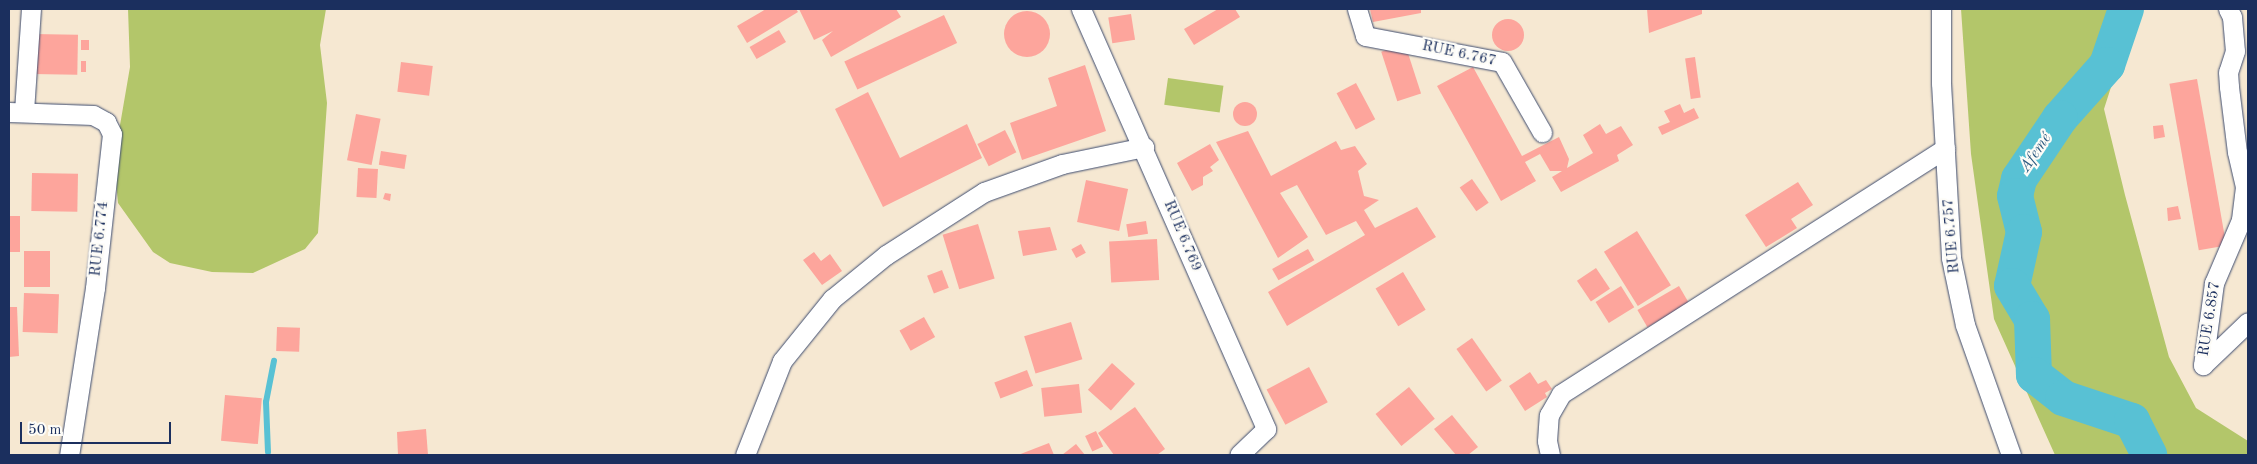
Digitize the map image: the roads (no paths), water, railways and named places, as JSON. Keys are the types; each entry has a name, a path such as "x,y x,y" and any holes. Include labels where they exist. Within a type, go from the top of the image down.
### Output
{"street":[{"path":"16,111 31,9"},
{"name":"RUE 6.769","path":"1081,9 1144,147 1266,429 1239,455"},
{"name":"RUE 6.767","path":"1357,9 1365,36 1502,62 1542,132"},
{"name":"RUE 6.757","path":"1941,9 1945,148 1951,258 1965,326 2011,455"},
{"name":"RUE 6.857","path":"2228,9 2232,17 2235,51 2228,72 2229,86 2237,152 2245,187 2241,220 2214,283 2203,365 2248,322"},
{"name":"RUE 6.774","path":"16,111 93,114 106,122 112,134 95,288 69,455"},
{"path":"745,455 787,354 832,299 886,255 984,192 1062,164 1144,147"},
{"path":"1550,455 1550,415 1561,394 1945,148"}],"waterway":[{"name":"Afemé","path":"2126,9 2107,65 2060,118 2019,179 2015,196 2024,232 2012,286 2032,319 2034,375 2063,398 2132,421 2149,455"},
{"path":"268,452 266,402 274,361"}]}
